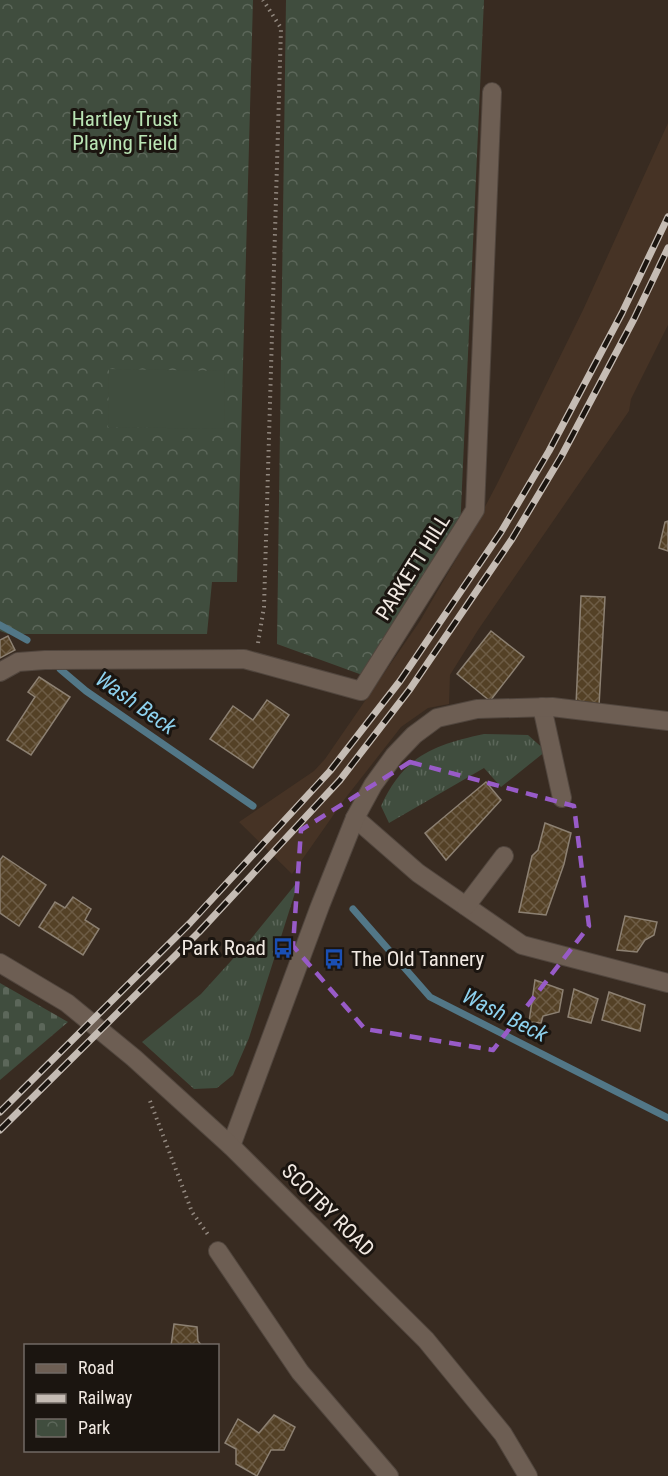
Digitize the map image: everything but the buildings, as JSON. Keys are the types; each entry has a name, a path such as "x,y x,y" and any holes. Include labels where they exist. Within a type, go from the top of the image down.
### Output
{"street":[{"name":"PARKETT HILL","path":"0,672 18,662 45,660 244,659 361,691 476,510 492,92"},
{"path":"542,707 562,798"},
{"path":"231,1146 355,818 373,785 394,756 414,735 437,718 477,709 542,707 668,721"},
{"path":"355,818 418,873 522,945 668,983"},
{"path":"466,906 504,856"},
{"name":"SCOTBY ROAD","path":"0,963 67,1003 134,1058 231,1146 426,1340 503,1434 528,1476"},
{"path":"218,1251 300,1372 389,1476"}],"path":[{"path":"244,659 260,641 264,607 279,99 281,28 263,0"},
{"path":"147,1091 192,1212 218,1251"}],"highlighted area":[{"path":"410,762 574,806 589,926 493,1050 365,1029 293,946 301,830"}],"shaded area":[{"path":"668,123 668,325 631,399 629,411 478,630 450,675 449,704 428,708 401,727 344,800 292,874 239,822 314,771 325,759 420,621 497,484 583,310"}],"green space":[{"name":"Hartley Trust Playing Field","path":"0,0 253,0 237,582 212,582 207,634 8,634 0,631"},
{"path":"286,0 484,0 460,531 365,676 277,644"},
{"path":"109,369 225,371 224,429 108,427"},
{"path":"484,734 528,735 546,751 501,787 484,768 389,823 381,806 390,789 410,764 435,748"},
{"path":"299,880 249,1038 233,1075 217,1088 194,1089 142,1042 201,994 250,940"},
{"path":"0,983 68,1022 0,1080"}],"waterway":[{"name":"Wash Beck","path":"0,625 27,640"},
{"name":"Wash Beck","path":"60,669 86,691 253,806"},
{"name":"Wash Beck","path":"353,909 430,997 668,1118"}],"railway":[{"path":"0,1112 190,923 330,771 400,681 501,532 549,451 622,313 668,217"},
{"path":"0,1130 199,932 340,780 410,689 512,539 561,457 634,319 668,248"}],"place":[{"name":"Park Road","path":"283,948"},
{"name":"The Old Tannery","path":"334,959"}]}
